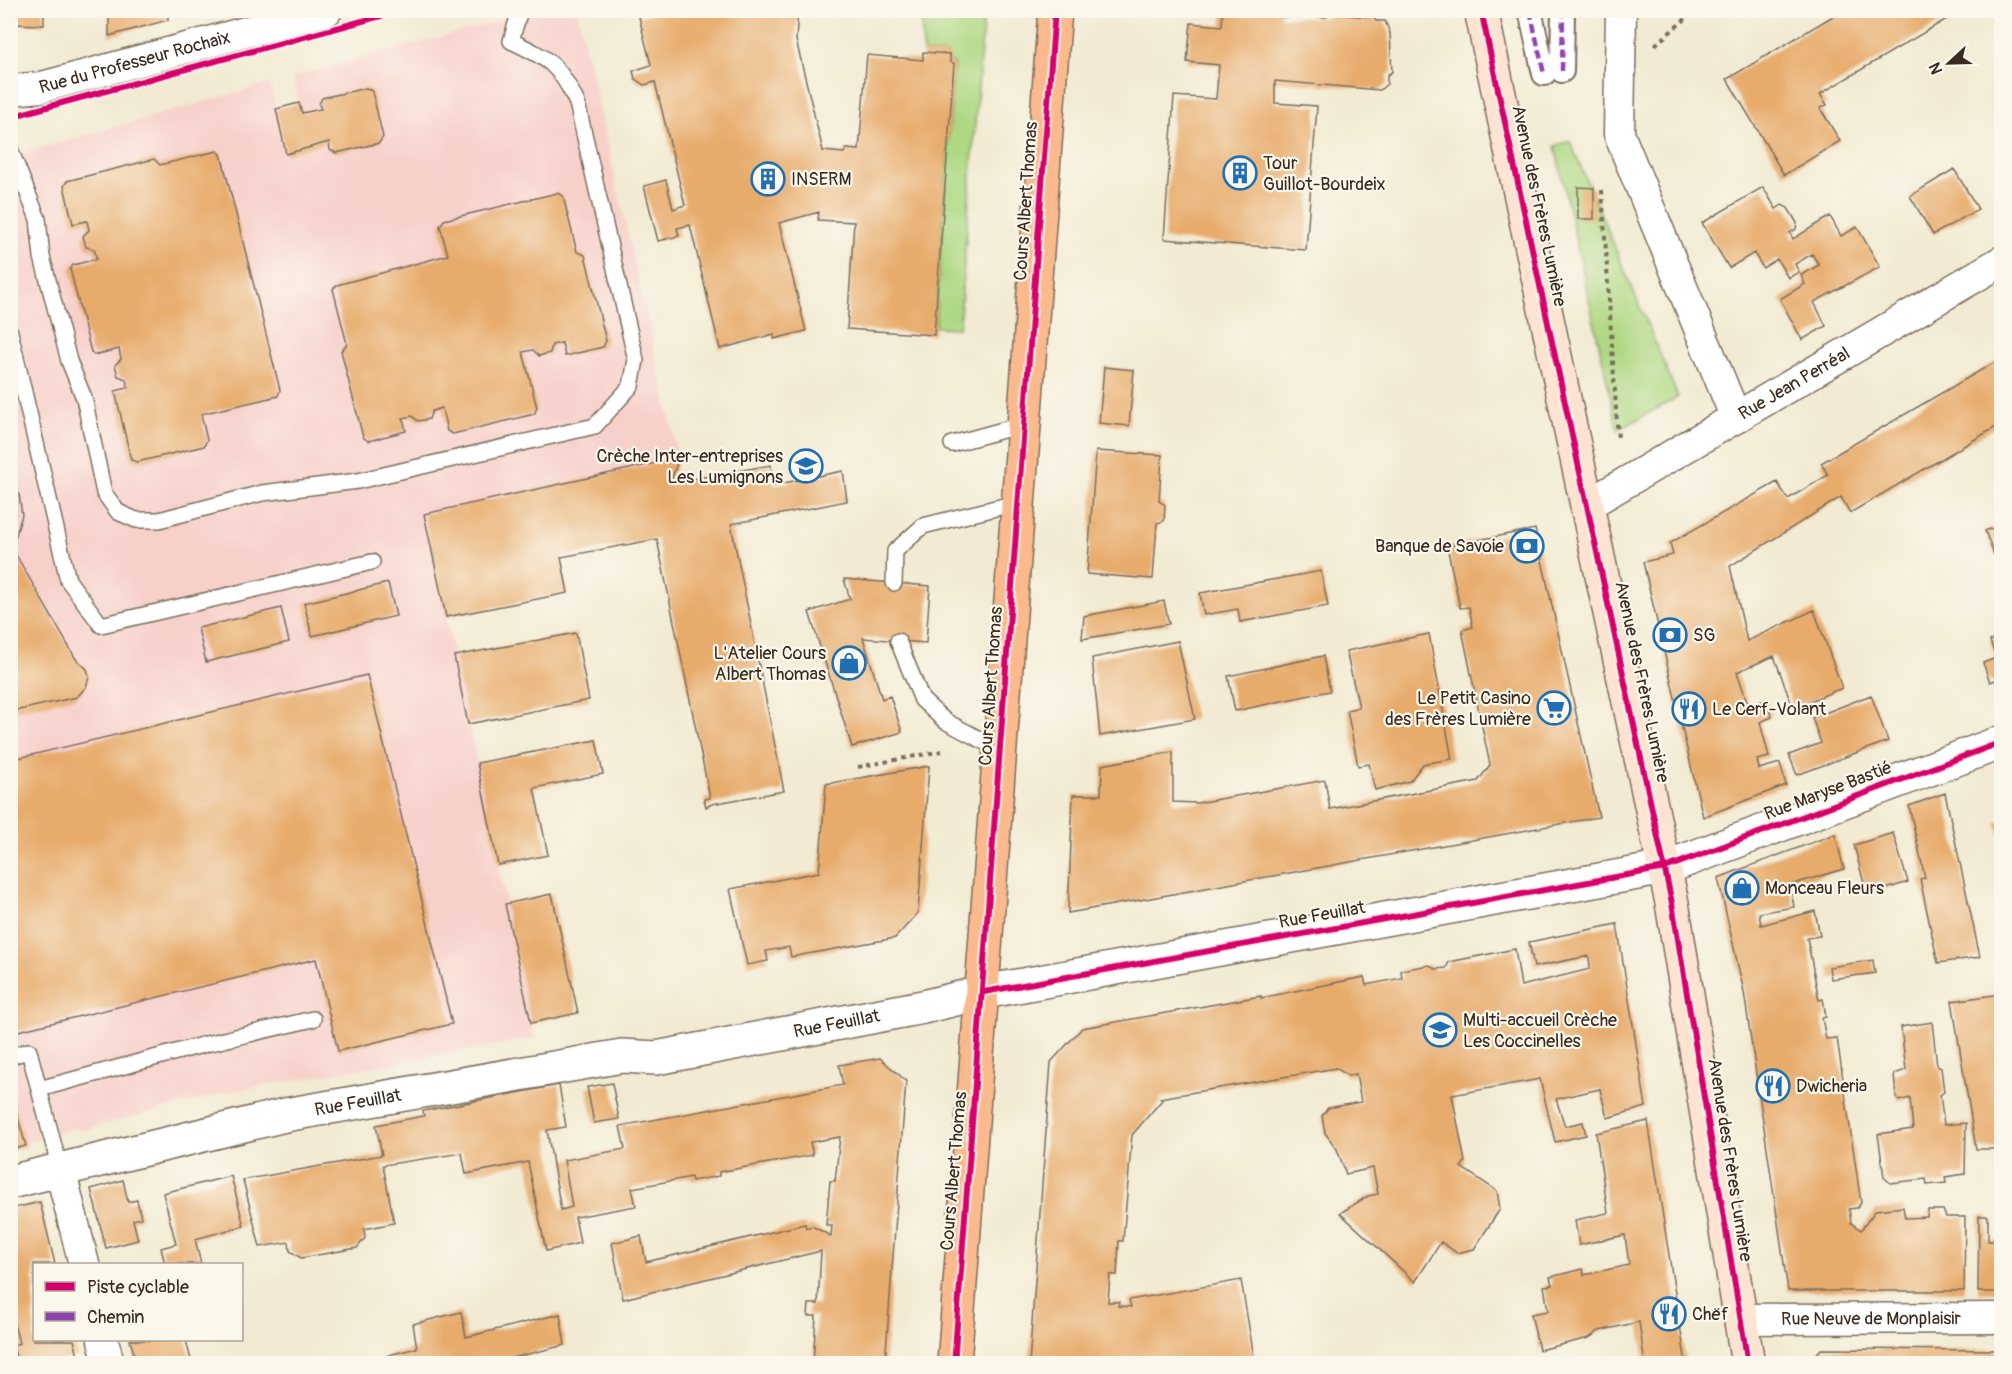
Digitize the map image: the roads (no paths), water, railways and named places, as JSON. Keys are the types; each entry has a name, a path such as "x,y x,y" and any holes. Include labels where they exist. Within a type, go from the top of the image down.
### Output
{"main road":[{"name":"Cours Albert Thomas","path":"954,1364 1002,751 1055,10"},
{"name":"Avenue des Frères Lumière","path":"1481,10 1589,504 1665,868 1748,1364"}],"street":[{"name":"Rue du Professeur Rochaix","path":"10,90 42,87 327,10"},
{"path":"1530,10 1553,73 1563,10"},
{"path":"1621,10 1619,134 1736,418"},
{"name":"Rue Jean Perréal","path":"1589,504 2001,261"},
{"name":"Rue Maryse Bastié","path":"1665,868 2001,742"},
{"name":"Rue Feuillat","path":"10,1182 285,1115 622,1056 656,1058 923,1007 984,992 1665,868"},
{"path":"60,1169 84,1263"},
{"name":"Rue Neuve de Monplaisir","path":"1741,1319 2001,1318"},
{"path":"103,1341 109,1364"}],"lane":[{"path":"10,149 38,219 42,257 69,361 84,398 104,493 118,512 136,520 159,520 262,493 358,481 595,426 631,386 636,360 577,103 567,80 546,57 511,42 520,10"},
{"path":"10,332 68,580 101,625 372,562"},
{"path":"952,444 1025,424"},
{"path":"894,584 894,551 923,526 1020,502"},
{"path":"898,641 922,700 945,721 1002,751"},
{"path":"39,1089 206,1044 313,1019"},
{"path":"10,1056 29,1051 60,1169"}],"place":[{"name":"Tour Guillot-Bourdeix","path":"1240,173"},
{"name":"INSERM","path":"768,179"},
{"name":"Crèche Inter-entreprises Les Lumignons","path":"806,466"},
{"name":"Banque de Savoie","path":"1527,546"},
{"name":"SG","path":"1670,635"},
{"name":"L'Atelier Cours Albert Thomas","path":"849,663"},
{"name":"Le Petit Casino des Frères Lumière","path":"1554,708"},
{"name":"Le Cerf-Volant","path":"1689,709"},
{"name":"Monceau Fleurs","path":"1742,888"},
{"name":"Multi-accueil Crèche Les Coccinelles","path":"1440,1030"},
{"name":"Dwicheria","path":"1773,1086"},
{"name":"Chëf","path":"1669,1314"}]}
